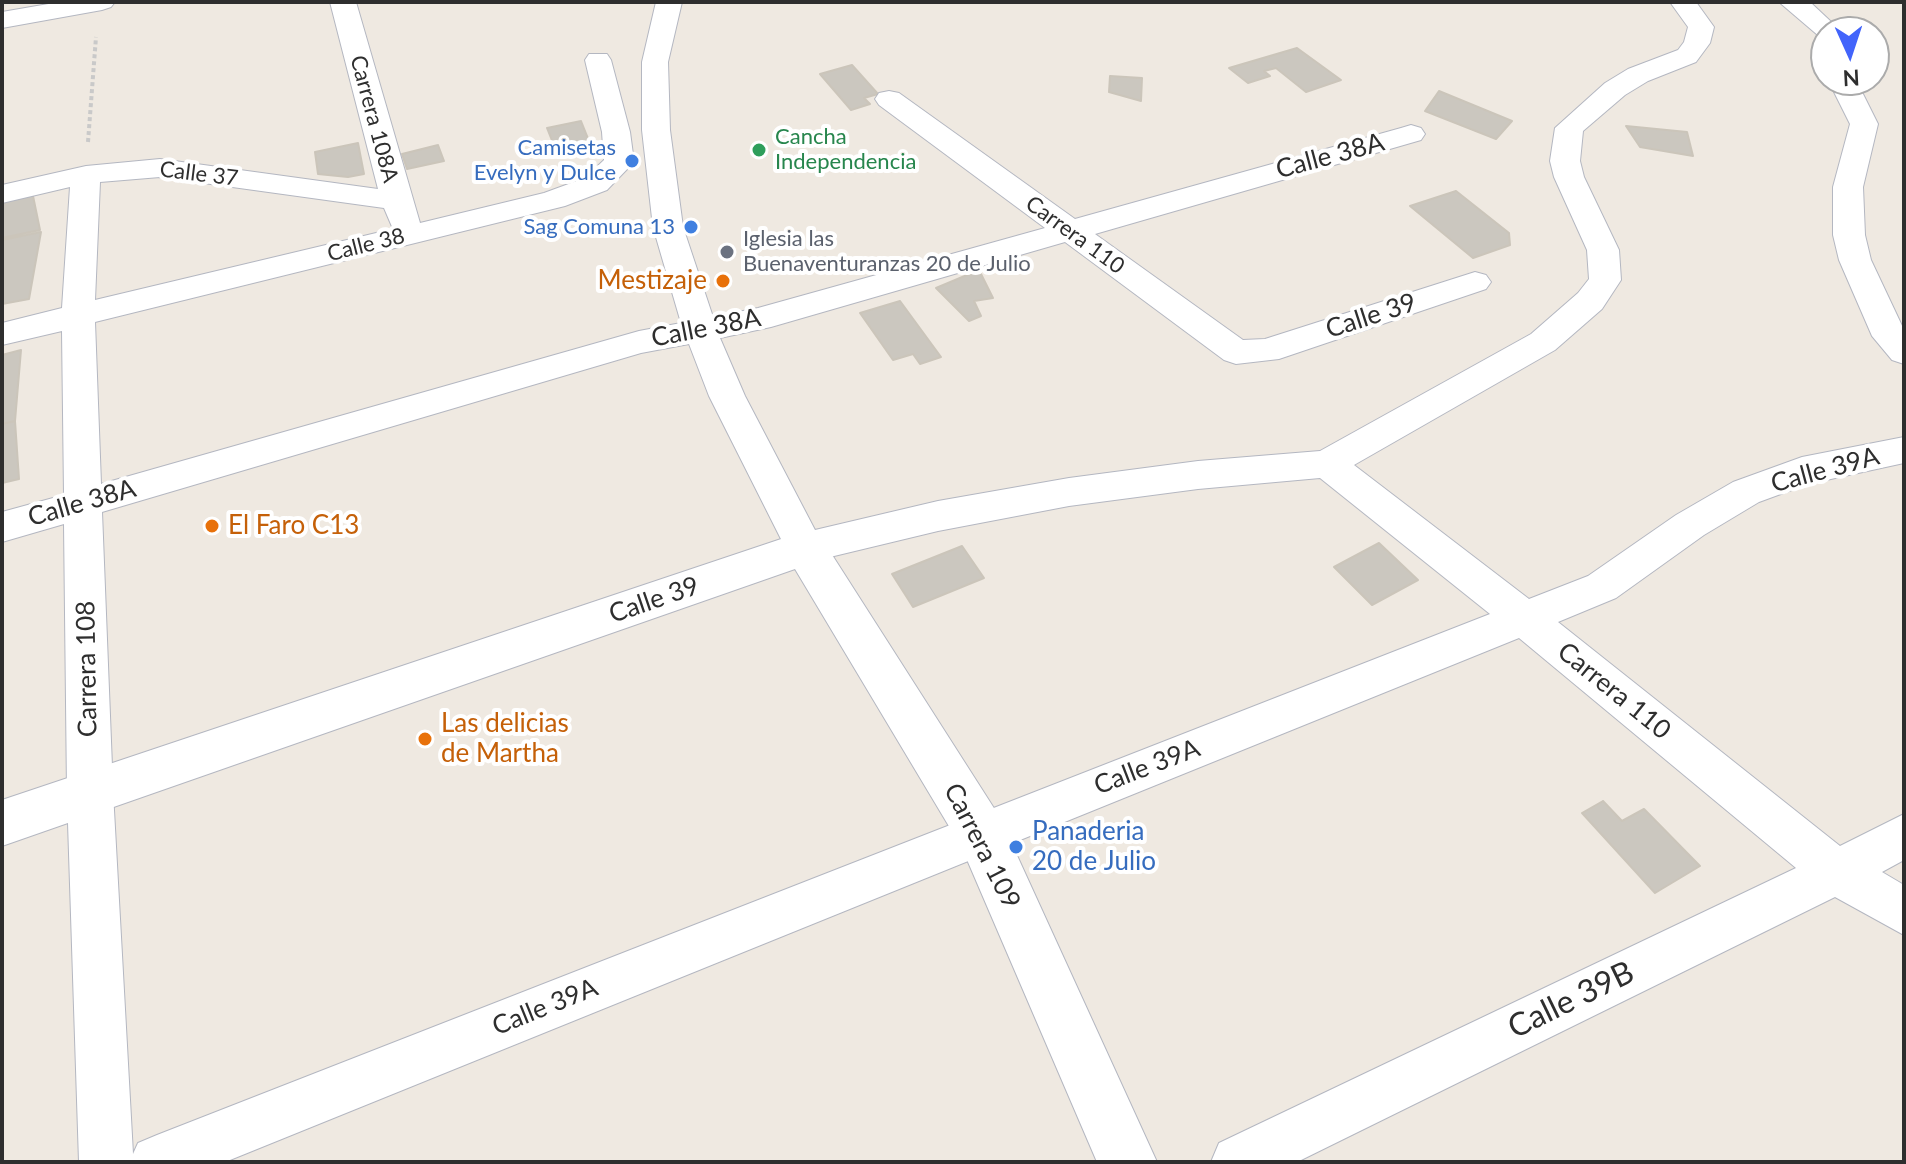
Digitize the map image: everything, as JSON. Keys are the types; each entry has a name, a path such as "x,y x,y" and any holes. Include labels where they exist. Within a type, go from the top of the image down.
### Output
{"street":[{"path":"2,20 100,2"},
{"name":"Carrera 108A","path":"343,2 396,201 410,235"},
{"path":"669,2 655,62 656,130 668,227 701,332 727,396 805,548"},
{"path":"1327,464 1543,342 1590,301 1605,280 1603,250 1569,177 1565,161 1569,128 1627,82 1687,56 1697,43 1701,27 1683,2"},
{"path":"1792,2 1813,16"},
{"name":"Calle 38","path":"2,334 554,200 596,184 619,162 616,132 598,60"},
{"path":"1850,96 1864,124 1848,187 1849,235 1855,260 1884,328 1904,352"},
{"name":"Carrera 110","path":"889,99 1219,341 1236,352 1267,351"},
{"name":"Calle 38A","path":"2,527 639,342 759,319 1411,134"},
{"name":"Calle 37","path":"2,194 86,175 160,168 396,201"},
{"name":"Carrera 108","path":"86,175 78,314 90,792 106,1162"},
{"name":"Calle 39","path":"1267,351 1475,282"},
{"name":"Calle 39A","path":"157,1162 1602,587 1690,525 1746,492 1802,471 1904,450"},
{"name":"Calle 39","path":"2,823 805,548 938,516 1069,492 1198,475 1327,464"},
{"name":"Carrera 110","path":"1327,464 1525,619 1837,872 1904,912"},
{"name":"Carrera 109","path":"805,548 981,833 1127,1162"},
{"name":"Calle 39B","path":"1238,1162 1837,872 1904,836"}],"path":[{"path":"86,175 100,2"}],"building":[{"path":"1297,48 1341,80 1306,92 1276,68 1264,71 1270,76 1248,83 1229,68"},
{"path":"852,65 878,94 864,98 870,104 851,110 820,74"},
{"path":"1110,76 1142,78 1141,101 1109,92"},
{"path":"1439,91 1512,121 1496,139 1425,111"},
{"path":"581,121 589,141 555,148 547,128"},
{"path":"1626,126 1687,132 1693,156 1640,147"},
{"path":"358,143 364,174 348,177 318,174 315,152"},
{"path":"438,145 444,161 407,169 402,154"},
{"path":"32,191 40,230 2,238 2,200"},
{"path":"1456,191 1509,233 1510,245 1473,258 1410,206"},
{"path":"41,232 29,299 2,304 2,240"},
{"path":"979,270 993,298 974,301 981,316 969,321 936,288"},
{"path":"900,301 941,357 920,364 913,354 893,360 860,313"},
{"path":"21,350 15,421 2,424 2,355"},
{"path":"15,421 19,479 2,483 2,424"},
{"path":"1379,543 1418,580 1372,605 1334,567"},
{"path":"962,546 984,578 913,607 892,574"},
{"path":"1603,801 1622,821 1644,809 1700,866 1655,893 1582,813"}],"place":[{"name":"Cancha Independencia","path":"759,150"},
{"name":"Camisetas Evelyn y Dulce","path":"632,161"},
{"name":"Sag Comuna 13","path":"691,227"},
{"name":"Iglesia las Buenaventuranzas 20 de Julio","path":"727,252"},
{"name":"Mestizaje","path":"723,281"},
{"name":"El Faro C13","path":"212,526"},
{"name":"Las delicias de Martha","path":"425,739"},
{"name":"Panaderia 20 de Julio","path":"1016,847"}]}
